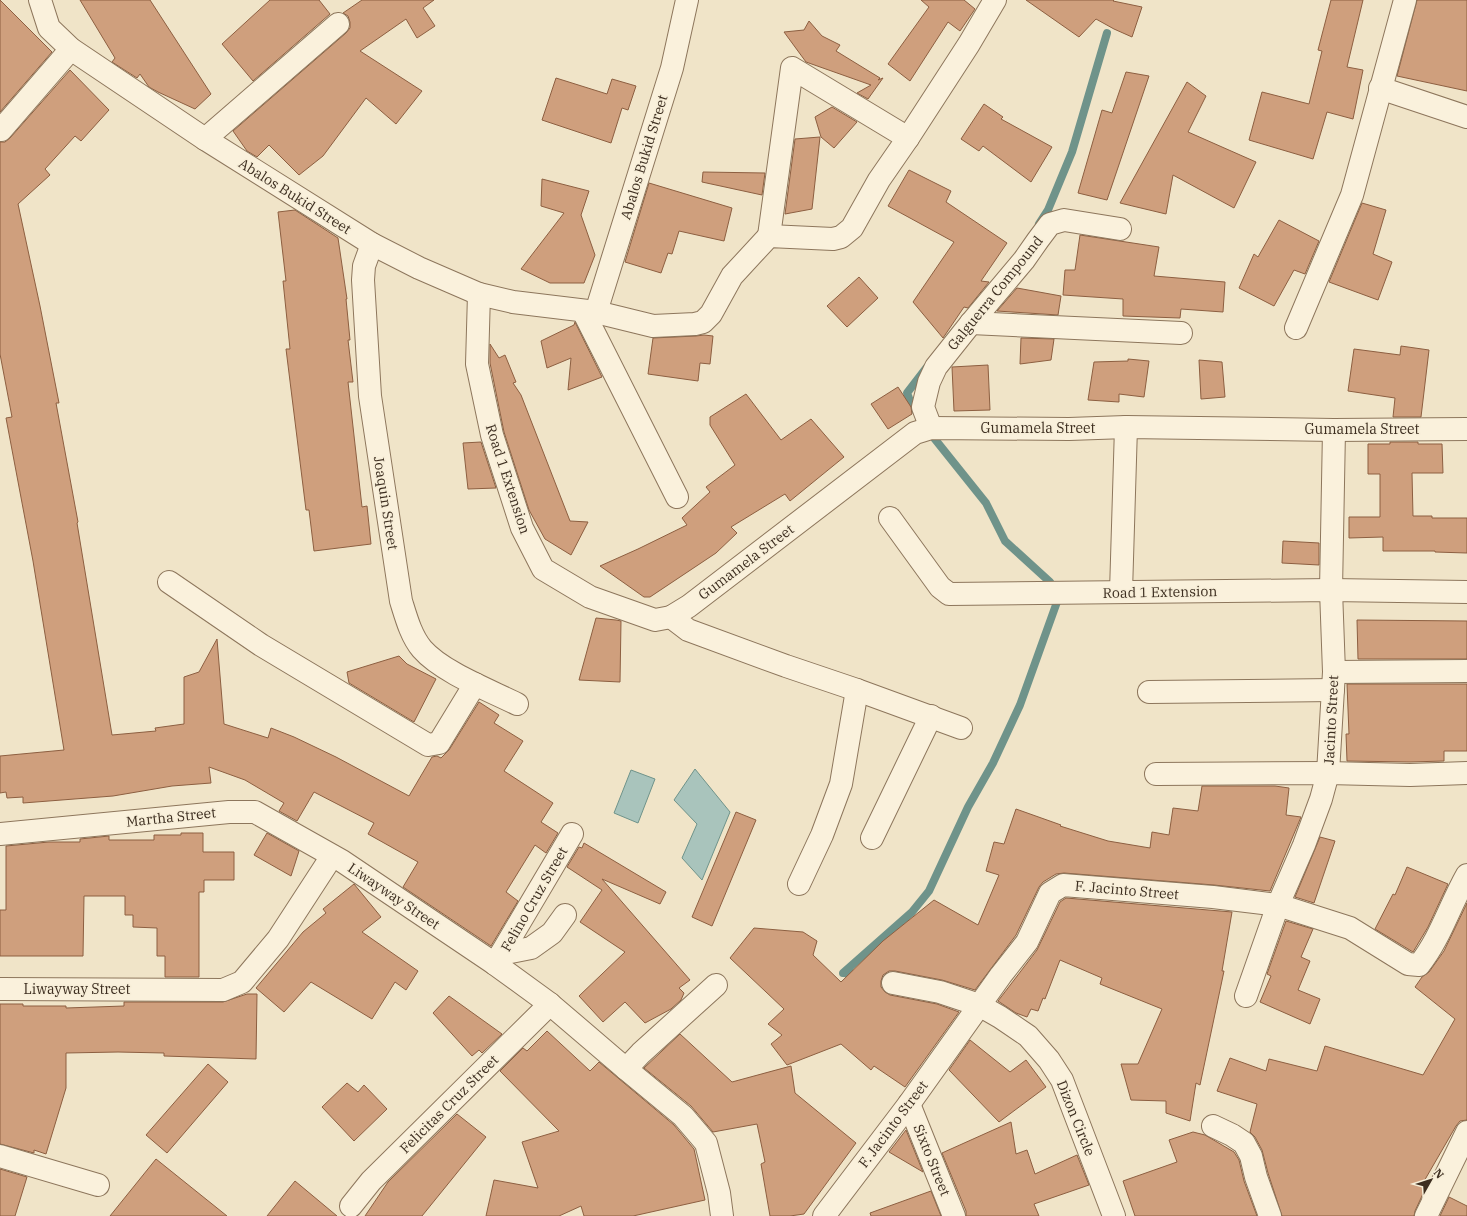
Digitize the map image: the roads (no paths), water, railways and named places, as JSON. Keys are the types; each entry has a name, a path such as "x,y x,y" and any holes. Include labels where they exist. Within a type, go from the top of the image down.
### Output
{"street":[{"name":"Abalos Bukid Street","path":"40,0 49,28 71,49 205,139 372,244 419,268 479,294 512,302 590,311 653,326 695,324 703,322 710,314 732,276 769,236"},
{"name":"Abalos Bukid Street","path":"590,311 672,68 686,0"},
{"path":"908,138 792,68 769,236 833,239 840,237 852,228 879,180 908,138 969,44 995,0"},
{"path":"1296,328 1352,195 1405,0"},
{"path":"205,139 338,24"},
{"path":"2,130 71,49"},
{"path":"1380,88 1467,117"},
{"name":"Galguerra Compound","path":"931,428 923,407 929,382 936,367 971,322 1024,260 1050,224 1064,220 1120,229"},
{"name":"Joaquin Street","path":"372,244 364,266 363,280 370,396 401,601 408,625 422,648 441,666 517,704"},
{"name":"Road 1 Extension","path":"479,294 477,364 492,435 522,528 542,569 590,597 655,620 672,617"},
{"path":"590,311 677,497"},
{"path":"971,322 1181,333"},
{"path":"1120,592 1126,427"},
{"name":"Gumamela Street","path":"672,617 689,606 916,433 931,428 1068,429 1126,427 1334,430 1467,428"},
{"name":"Jacinto Street","path":"1246,996 1278,905 1304,845 1321,799 1328,773 1333,681 1331,590 1334,430"},
{"name":"Road 1 Extension","path":"890,518 940,587 949,594 1331,590 1467,592"},
{"path":"169,582 261,645 428,745 439,743 475,684"},
{"path":"672,617 688,630 961,728"},
{"path":"1149,692 1467,671"},
{"path":"799,884 822,835 841,784 858,690"},
{"path":"872,838 931,716"},
{"path":"1156,774 1328,773 1410,775 1467,773"},
{"name":"Martha Street","path":"0,834 229,812 255,812 332,856"},
{"name":"Felino Cruz Street","path":"498,959 572,834"},
{"name":"Liwayway Street","path":"0,989 223,990 242,982 278,939 332,856 498,959 626,1070 683,1116 706,1143 719,1193 722,1216"},
{"name":"F. Jacinto Street","path":"824,1216 909,1104 979,1005 1027,942 1050,893 1063,885 1213,897 1278,905 1350,928 1408,964 1419,965 1444,922 1467,875"},
{"path":"498,959 531,948 552,932 565,915"},
{"name":"Dizon Circle","path":"894,983 940,992 979,1005 1028,1036 1049,1060 1062,1080 1114,1216"},
{"path":"626,1070 641,1054 716,986"},
{"name":"Felicitas Cruz Street","path":"351,1206 371,1181 550,1004"},
{"name":"Sixto Street","path":"909,1104 954,1216"},
{"path":"1213,1126 1232,1134 1244,1143 1251,1156 1256,1177 1270,1216"},
{"path":"1426,1216 1467,1132"},
{"path":"0,1156 98,1185"}],"water":[{"path":"695,769 730,812 702,880 682,858 697,824 674,800"},
{"path":"631,770 655,779 638,823 614,813"}],"waterway":[{"path":"1039,224 1048,210 1072,152 1107,33"},
{"path":"918,414 907,393 927,367"},
{"path":"934,438 986,503 1005,541 1050,582"},
{"path":"860,974 843,973 912,912 929,891 968,807 993,763 1020,705 1057,602"}]}
